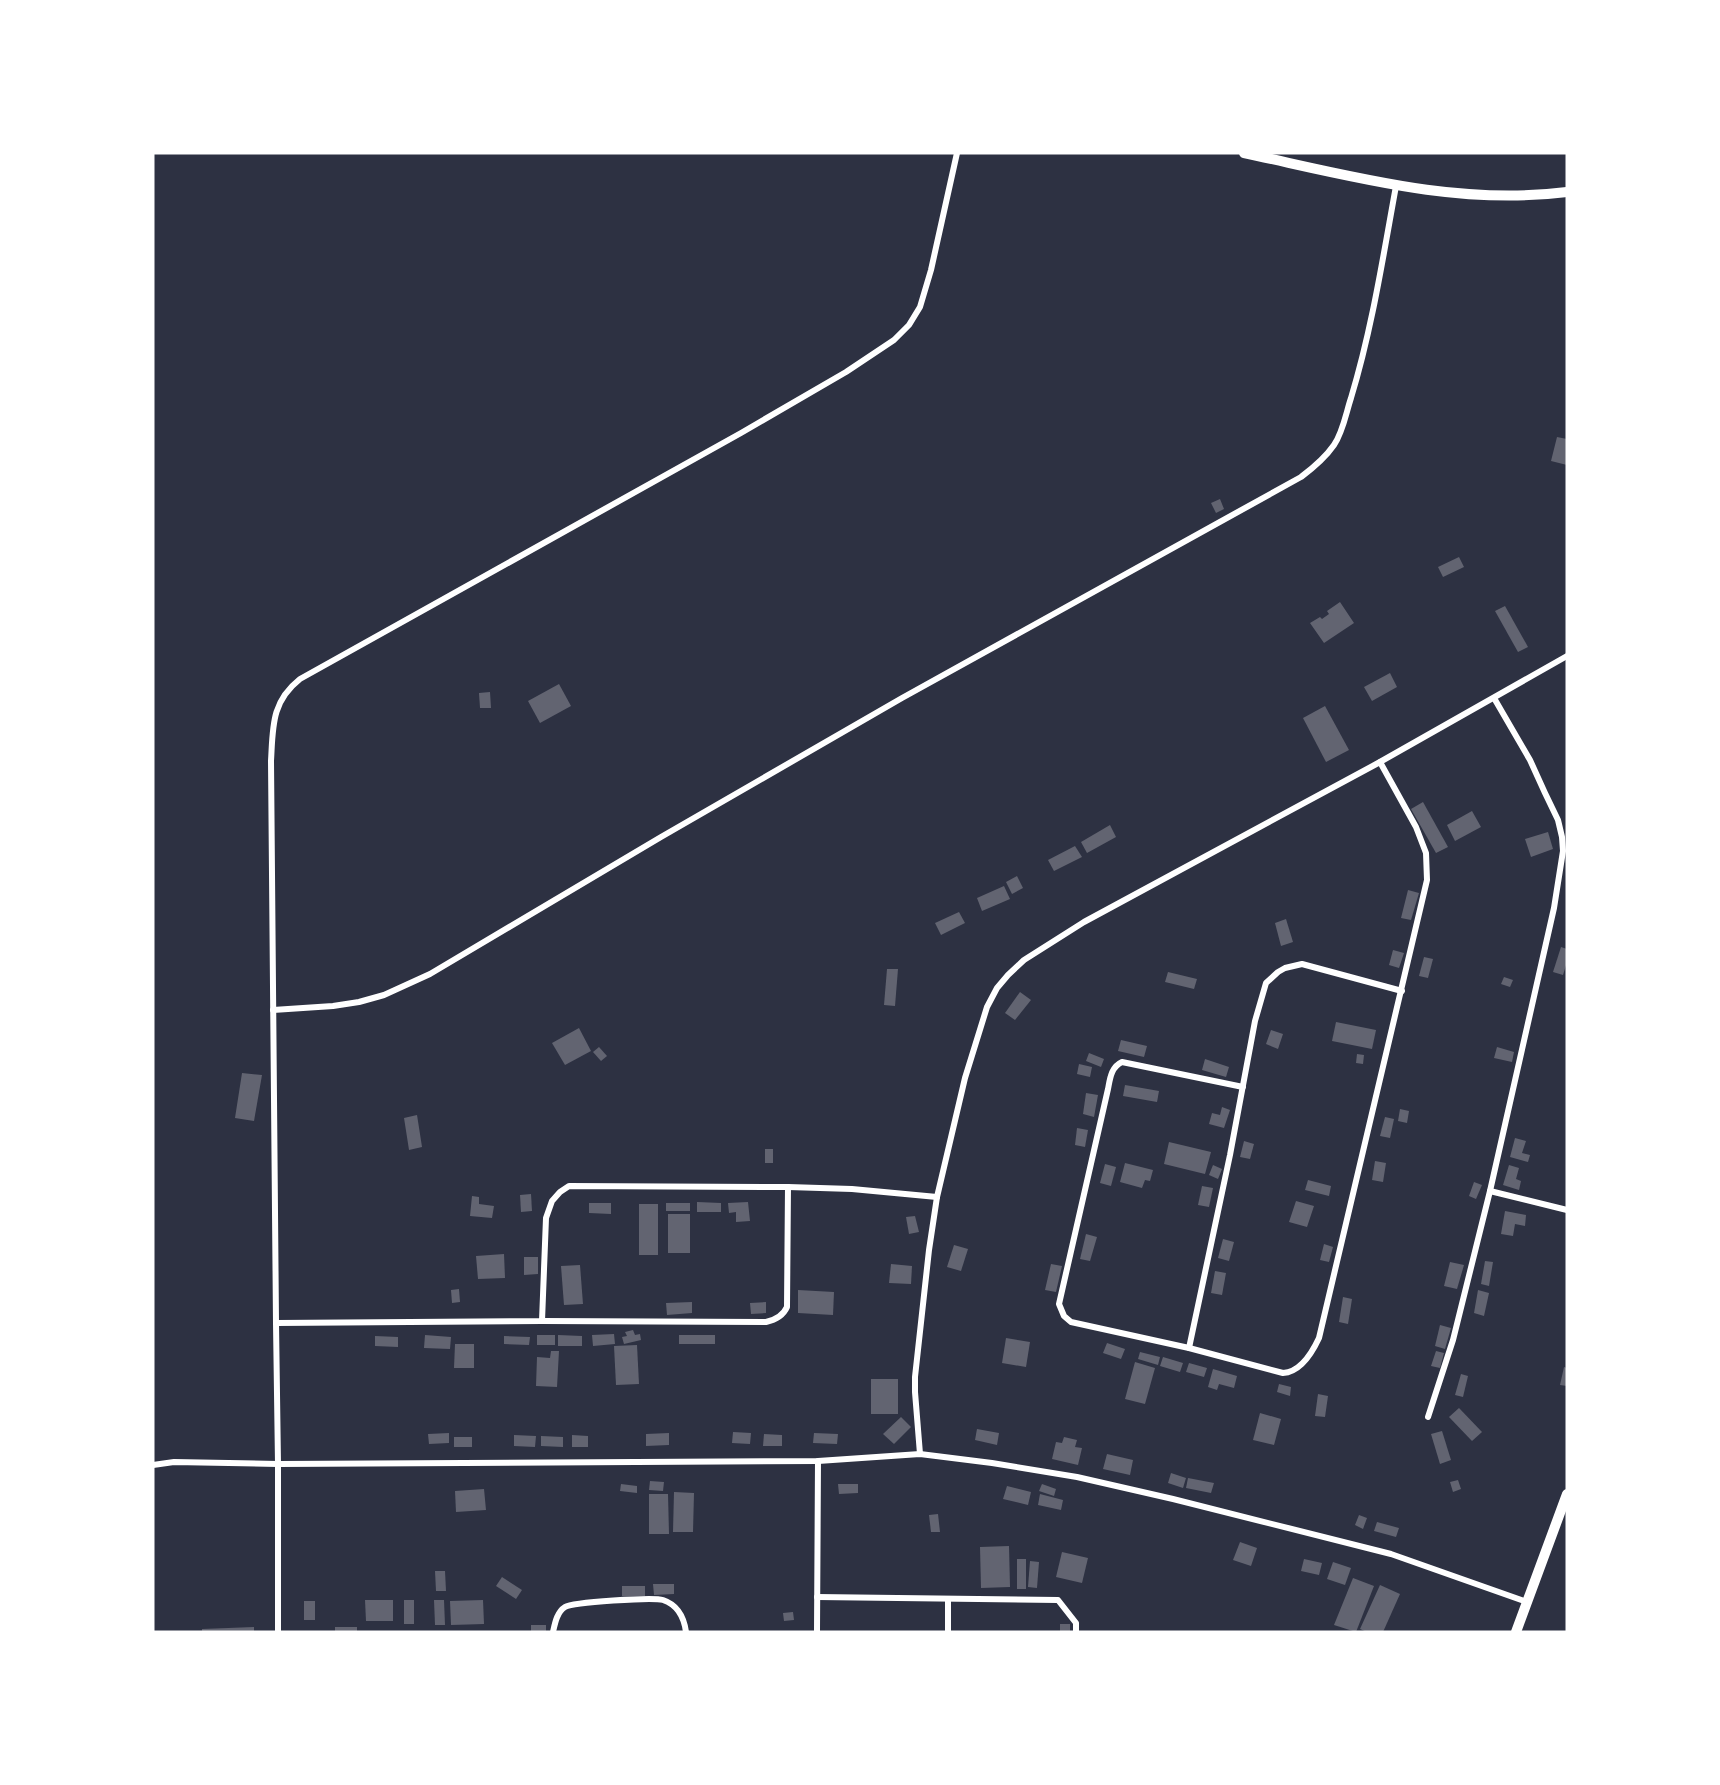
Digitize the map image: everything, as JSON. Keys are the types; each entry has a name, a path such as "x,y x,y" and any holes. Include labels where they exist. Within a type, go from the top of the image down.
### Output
{"street":[{"path":"278,1632 271,761 274,719 277,709 289,688 300,679 760,422 846,372 894,340 909,325 920,307 932,270 957,153"},
{"path":"1244,153 1396,186 1473,195 1567,192"},
{"path":"273,1010 359,1002 384,995 430,974 902,698 1301,477 1325,456 1341,433 1372,315 1396,186"},
{"path":"920,1454 915,1377 937,1197 964,1078 987,1007 997,988 1024,960 1084,922 1380,762 1567,656"},
{"path":"1428,1417 1453,1340 1490,1191 1552,919 1563,851 1562,837 1554,811 1530,760 1494,698"},
{"path":"1243,1087 1122,1062 1116,1066 1109,1082 1059,1304 1064,1316 1071,1322 1189,1348 1283,1373 1299,1365 1313,1350 1319,1338 1427,880 1426,854 1416,827 1380,762"},
{"path":"1189,1348 1230,1155 1254,1021 1266,982 1278,972 1293,965 1302,964 1402,991"},
{"path":"542,1321 546,1218 552,1201 569,1186 788,1187 852,1189 937,1197"},
{"path":"276,1323 766,1322 774,1320 787,1307 788,1187"},
{"path":"1490,1191 1567,1210"},
{"path":"153,1465 174,1462 278,1464 818,1461 920,1454 1077,1477 1173,1499 1391,1554 1527,1602"},
{"path":"817,1632 818,1461"},
{"path":"1515,1632 1567,1494"},
{"path":"817,1597 1058,1600 1076,1623 1076,1632"},
{"path":"553,1632 556,1619 567,1606 658,1599 675,1607 682,1617 686,1632"},
{"path":"948,1599 948,1632"}],"building":[{"path":"1557,437 1567,439 1567,465 1551,461"},
{"path":"1220,499 1224,509 1216,513 1211,503"},
{"path":"1459,557 1464,567 1443,577 1438,567"},
{"path":"1340,602 1354,623 1324,643 1310,623 1320,617 1322,619 1329,614 1327,611"},
{"path":"1505,606 1528,647 1518,652 1495,611"},
{"path":"1390,673 1397,687 1372,701 1364,687"},
{"path":"559,684 571,706 540,723 528,701"},
{"path":"490,692 491,708 480,708 479,693"},
{"path":"1325,706 1349,750 1326,762 1303,718"},
{"path":"1423,802 1448,847 1436,853 1411,809"},
{"path":"1472,811 1481,827 1455,841 1447,825"},
{"path":"1110,825 1116,837 1087,853 1081,842"},
{"path":"1548,832 1553,849 1531,857 1525,839"},
{"path":"1075,846 1082,857 1054,871 1048,860"},
{"path":"1017,876 1023,888 1012,894 1006,882"},
{"path":"1004,886 1010,899 982,911 977,898"},
{"path":"1408,890 1419,893 1411,920 1401,918"},
{"path":"959,912 965,923 941,935 935,923"},
{"path":"1286,919 1293,942 1281,946 1275,923"},
{"path":"1561,947 1567,949 1567,962 1563,975 1553,972"},
{"path":"1393,950 1404,953 1399,968 1389,965"},
{"path":"1424,957 1433,959 1428,978 1419,976"},
{"path":"887,969 898,969 895,1006 884,1005"},
{"path":"1168,972 1197,979 1194,989 1165,982"},
{"path":"1504,977 1513,980 1510,987 1501,984"},
{"path":"1020,992 1031,1000 1015,1020 1005,1013"},
{"path":"1336,1022 1376,1030 1372,1049 1332,1041"},
{"path":"579,1028 591,1051 565,1065 552,1043"},
{"path":"1271,1030 1283,1034 1278,1049 1266,1044"},
{"path":"1121,1040 1147,1046 1144,1057 1118,1051"},
{"path":"599,1047 607,1056 601,1061 593,1052"},
{"path":"1497,1047 1514,1052 1512,1062 1494,1058"},
{"path":"1089,1053 1104,1059 1101,1067 1086,1061"},
{"path":"1357,1054 1364,1055 1363,1064 1356,1063"},
{"path":"1205,1059 1229,1067 1226,1077 1202,1070"},
{"path":"1079,1064 1092,1067 1090,1077 1077,1074"},
{"path":"242,1073 262,1075 254,1121 235,1118"},
{"path":"1125,1085 1159,1091 1157,1102 1123,1096"},
{"path":"1086,1093 1098,1095 1094,1117 1083,1114"},
{"path":"1222,1107 1230,1110 1224,1128 1209,1124 1212,1113 1220,1115"},
{"path":"1400,1109 1409,1111 1407,1123 1398,1121"},
{"path":"417,1115 422,1147 409,1150 404,1118"},
{"path":"1385,1117 1394,1119 1390,1138 1380,1136"},
{"path":"1077,1128 1088,1130 1085,1147 1075,1145"},
{"path":"1515,1138 1526,1141 1522,1153 1530,1155 1528,1162 1510,1157"},
{"path":"1244,1141 1254,1144 1250,1159 1240,1157"},
{"path":"1169,1142 1211,1152 1205,1174 1164,1164"},
{"path":"765,1149 773,1149 773,1163 765,1163"},
{"path":"1375,1161 1386,1163 1383,1182 1372,1180"},
{"path":"1125,1163 1153,1170 1150,1181 1145,1180 1142,1188 1120,1182"},
{"path":"1105,1164 1116,1167 1111,1186 1100,1183"},
{"path":"1213,1165 1222,1169 1218,1179 1209,1175"},
{"path":"1509,1165 1519,1168 1516,1179 1521,1181 1519,1190 1503,1185"},
{"path":"1308,1180 1331,1186 1329,1196 1305,1190"},
{"path":"1474,1182 1482,1185 1476,1199 1469,1196"},
{"path":"1202,1186 1213,1188 1209,1207 1198,1205"},
{"path":"531,1194 532,1211 521,1212 520,1195"},
{"path":"472,1196 479,1197 479,1204 494,1206 492,1218 470,1216"},
{"path":"1296,1201 1314,1206 1307,1227 1289,1222"},
{"path":"697,1202 721,1203 721,1212 697,1212"},
{"path":"748,1202 750,1221 736,1222 736,1212 729,1213 728,1203"},
{"path":"589,1203 611,1203 611,1214 589,1213"},
{"path":"666,1203 690,1203 690,1211 666,1211"},
{"path":"639,1204 658,1204 658,1255 639,1255"},
{"path":"1505,1211 1526,1215 1525,1226 1515,1224 1513,1236 1501,1234"},
{"path":"668,1214 690,1214 690,1253 668,1253"},
{"path":"915,1216 919,1232 909,1234 906,1217"},
{"path":"1086,1234 1097,1237 1090,1261 1080,1259"},
{"path":"1223,1239 1234,1242 1229,1261 1218,1258"},
{"path":"1324,1244 1333,1247 1329,1262 1320,1260"},
{"path":"954,1245 968,1249 961,1271 947,1267"},
{"path":"504,1254 505,1278 478,1279 476,1256"},
{"path":"524,1257 538,1257 538,1274 524,1275"},
{"path":"1485,1261 1493,1262 1489,1286 1481,1284"},
{"path":"1450,1262 1464,1265 1457,1289 1444,1286"},
{"path":"891,1264 912,1266 911,1284 889,1283"},
{"path":"1051,1264 1062,1266 1056,1292 1045,1290"},
{"path":"580,1265 583,1304 564,1305 561,1266"},
{"path":"1215,1271 1226,1273 1222,1295 1211,1293"},
{"path":"459,1289 460,1302 452,1303 451,1290"},
{"path":"798,1290 834,1292 833,1315 798,1313"},
{"path":"1478,1290 1489,1293 1484,1316 1474,1313"},
{"path":"1343,1297 1352,1299 1348,1324 1339,1322"},
{"path":"692,1302 692,1313 667,1315 666,1303"},
{"path":"766,1302 766,1313 751,1314 750,1303"},
{"path":"1440,1325 1451,1328 1445,1349 1435,1346"},
{"path":"633,1330 635,1335 640,1334 641,1340 624,1344 622,1337 627,1336 625,1332"},
{"path":"614,1334 615,1344 593,1346 592,1335"},
{"path":"425,1335 451,1337 450,1349 424,1348"},
{"path":"537,1335 555,1335 555,1345 537,1345"},
{"path":"558,1335 582,1336 582,1346 558,1346"},
{"path":"679,1335 715,1335 715,1344 679,1344"},
{"path":"375,1336 398,1337 398,1347 375,1346"},
{"path":"504,1336 530,1337 529,1345 504,1344"},
{"path":"1006,1338 1030,1342 1026,1367 1002,1363"},
{"path":"1107,1343 1125,1349 1121,1359 1103,1353"},
{"path":"455,1344 474,1344 474,1368 454,1368"},
{"path":"637,1345 639,1384 616,1385 614,1346"},
{"path":"551,1351 559,1351 557,1387 536,1386 537,1357 550,1358"},
{"path":"1436,1351 1444,1353 1440,1368 1431,1366"},
{"path":"1140,1352 1160,1357 1158,1365 1138,1359"},
{"path":"1163,1357 1183,1363 1180,1372 1160,1366"},
{"path":"1135,1362 1155,1368 1145,1404 1125,1399"},
{"path":"1189,1363 1207,1368 1204,1377 1186,1372"},
{"path":"1564,1367 1567,1368 1567,1386 1560,1385"},
{"path":"1213,1369 1237,1376 1234,1388 1219,1384 1217,1390 1208,1387"},
{"path":"1461,1374 1468,1376 1463,1397 1455,1395"},
{"path":"871,1379 898,1379 898,1414 871,1414"},
{"path":"1279,1384 1291,1387 1290,1396 1277,1392"},
{"path":"1318,1394 1328,1396 1325,1417 1315,1416"},
{"path":"1459,1408 1482,1432 1472,1441 1449,1417"},
{"path":"1260,1413 1281,1419 1274,1445 1253,1440"},
{"path":"901,1417 911,1427 894,1444 883,1434"},
{"path":"977,1429 999,1433 997,1445 975,1440"},
{"path":"1442,1431 1451,1460 1440,1464 1431,1434"},
{"path":"733,1432 751,1433 750,1444 732,1443"},
{"path":"449,1433 449,1443 429,1444 428,1434"},
{"path":"669,1433 669,1445 646,1446 646,1434"},
{"path":"814,1433 838,1434 837,1444 813,1443"},
{"path":"764,1434 782,1435 782,1446 763,1446"},
{"path":"514,1435 536,1436 535,1447 514,1446"},
{"path":"572,1435 588,1436 588,1447 572,1447"},
{"path":"541,1436 563,1437 563,1447 541,1446"},
{"path":"454,1437 472,1437 472,1447 454,1447"},
{"path":"1064,1437 1077,1440 1075,1447 1082,1448 1078,1465 1052,1459 1056,1442 1062,1443"},
{"path":"1107,1454 1133,1460 1130,1475 1103,1469"},
{"path":"1171,1473 1186,1478 1183,1488 1168,1483"},
{"path":"1188,1478 1214,1483 1211,1493 1186,1488"},
{"path":"1458,1480 1461,1489 1453,1492 1450,1482"},
{"path":"650,1481 664,1482 663,1491 649,1490"},
{"path":"621,1484 637,1486 637,1493 620,1491"},
{"path":"838,1484 858,1484 858,1493 839,1494"},
{"path":"1042,1484 1056,1489 1054,1496 1039,1491"},
{"path":"1007,1486 1031,1492 1028,1505 1003,1499"},
{"path":"484,1489 486,1510 456,1512 455,1491"},
{"path":"674,1492 694,1493 693,1532 673,1532"},
{"path":"649,1494 668,1494 669,1534 649,1534"},
{"path":"1040,1494 1063,1500 1061,1510 1038,1505"},
{"path":"938,1514 940,1532 931,1532 929,1515"},
{"path":"1359,1515 1367,1518 1363,1529 1355,1525"},
{"path":"1377,1522 1399,1528 1396,1537 1374,1531"},
{"path":"1240,1542 1257,1548 1251,1566 1233,1560"},
{"path":"1009,1546 1010,1587 981,1588 980,1547"},
{"path":"1062,1552 1088,1558 1082,1583 1056,1577"},
{"path":"1017,1559 1026,1559 1026,1589 1017,1589"},
{"path":"1304,1559 1322,1563 1319,1575 1301,1571"},
{"path":"1030,1561 1039,1562 1037,1588 1028,1587"},
{"path":"1333,1562 1351,1568 1345,1585 1327,1579"},
{"path":"435,1571 445,1571 446,1591 436,1591"},
{"path":"502,1577 522,1590 516,1599 496,1586"},
{"path":"1353,1578 1374,1586 1356,1632 1334,1625"},
{"path":"653,1584 674,1584 674,1594 654,1595"},
{"path":"1380,1585 1400,1594 1383,1632 1367,1632 1360,1629"},
{"path":"622,1586 645,1586 645,1596 622,1596"},
{"path":"365,1600 393,1600 393,1621 366,1621"},
{"path":"404,1600 414,1600 414,1624 404,1624"},
{"path":"434,1600 444,1600 445,1625 435,1625"},
{"path":"483,1600 484,1624 451,1625 450,1601"},
{"path":"304,1601 315,1601 315,1620 304,1620"},
{"path":"793,1612 794,1620 784,1621 783,1613"},
{"path":"1060,1624 1070,1624 1070,1632 1060,1632"},
{"path":"531,1625 546,1625 546,1632 531,1632"},
{"path":"254,1627 254,1632 202,1632 202,1629"},
{"path":"335,1627 357,1627 357,1632 335,1632"}]}
